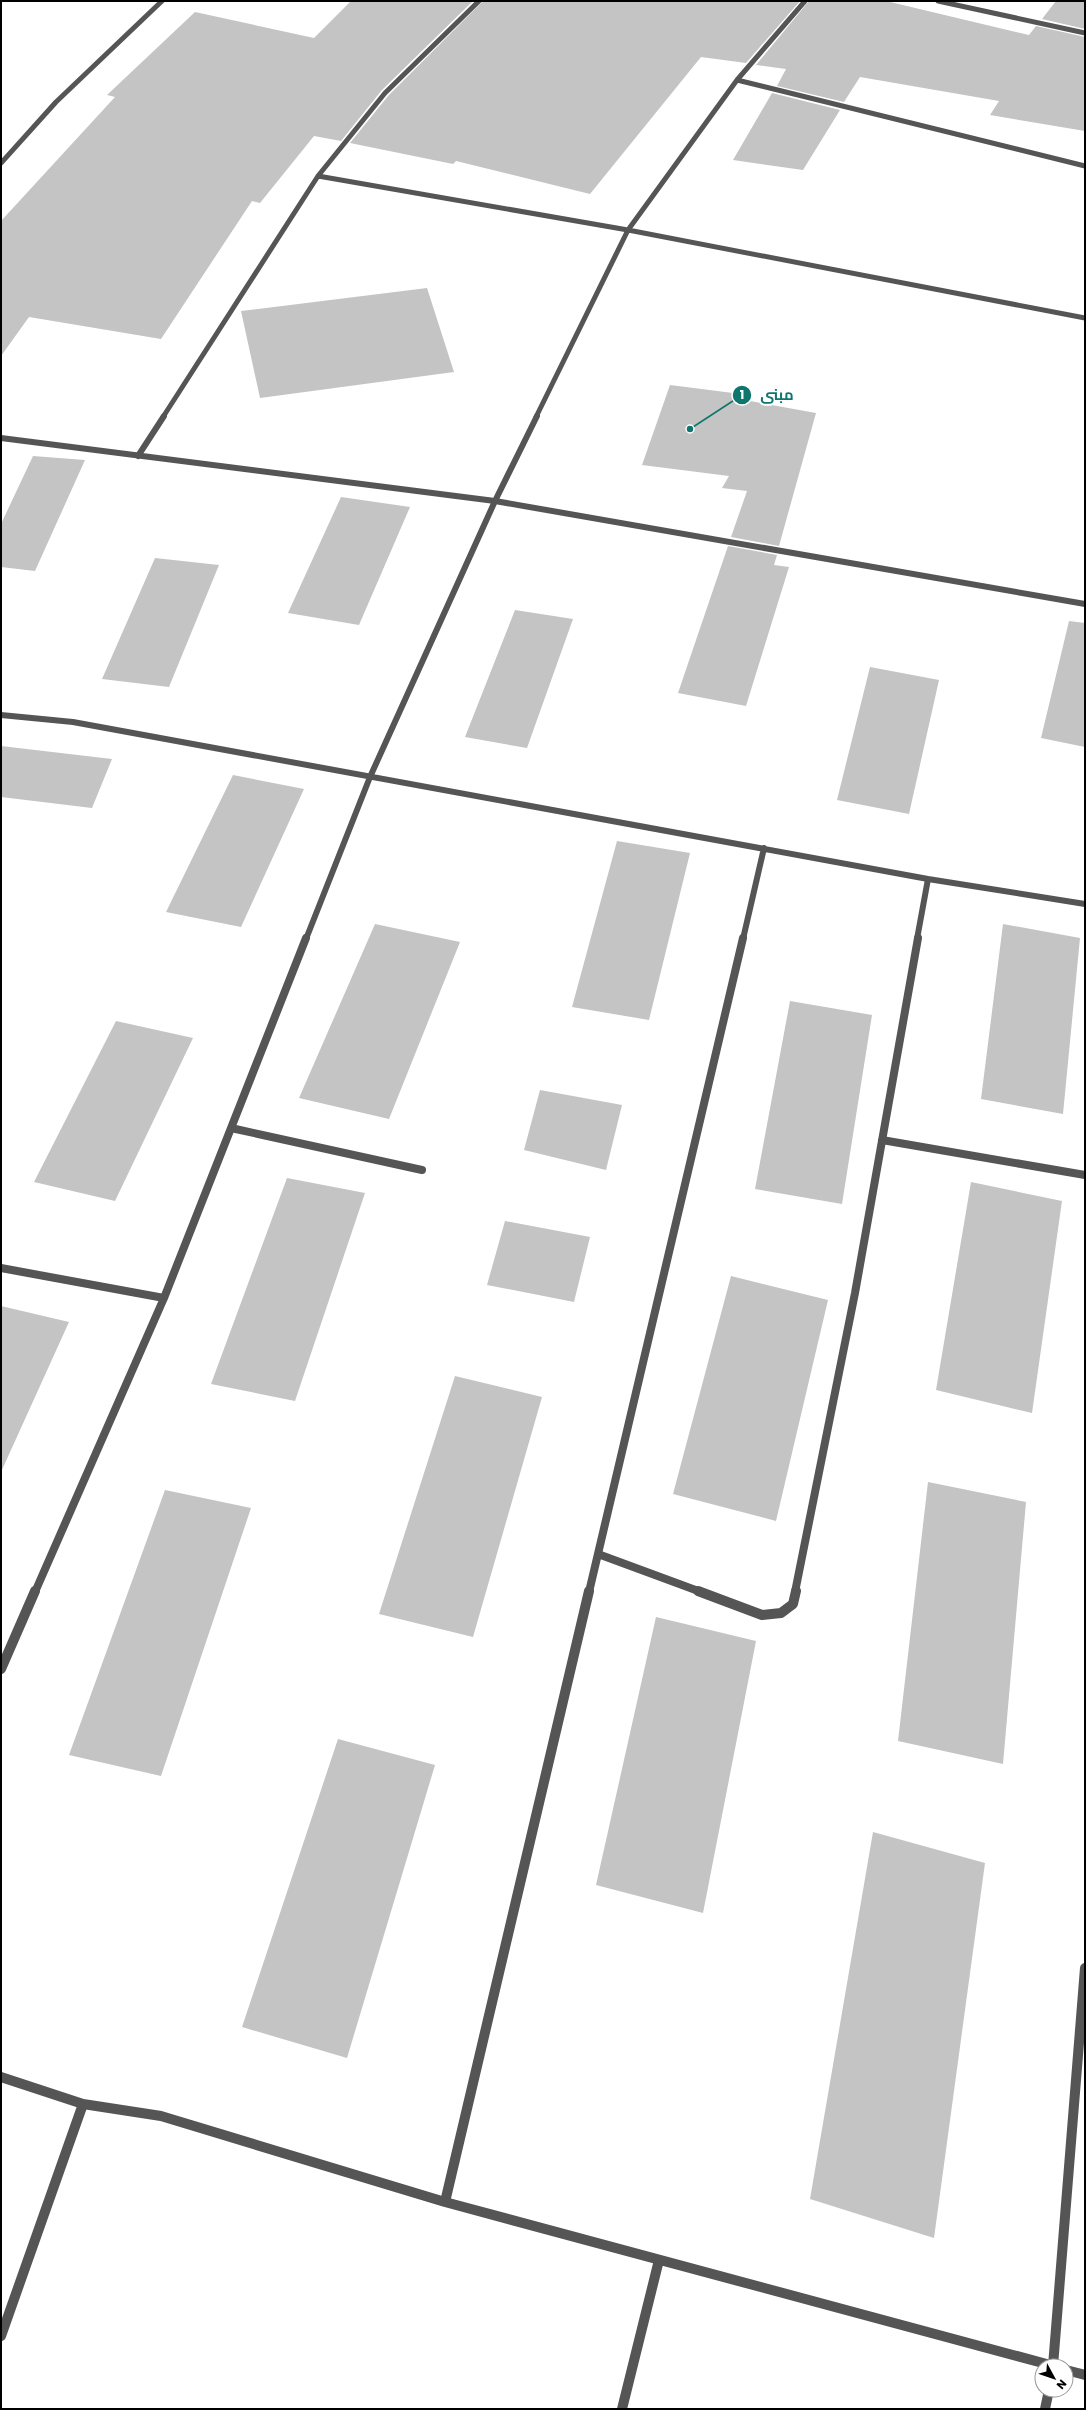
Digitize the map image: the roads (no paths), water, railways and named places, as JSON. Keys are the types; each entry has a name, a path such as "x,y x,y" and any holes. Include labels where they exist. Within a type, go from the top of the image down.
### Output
{"street":[{"path":"1,163 56,102 162,1"},
{"path":"138,456 318,176 385,93 479,1"},
{"path":"1,1669 164,1298 370,777 495,502 628,230 737,80 805,1"},
{"path":"938,1 1085,33"},
{"path":"737,80 1085,166"},
{"path":"318,176 628,230 1085,318"},
{"path":"1,438 495,502 1085,604"},
{"path":"1,715 74,722 764,848 928,880 1085,904"},
{"path":"445,2202 764,848"},
{"path":"598,1554 762,1615 781,1613 793,1604 855,1294 928,880"},
{"path":"231,1128 422,1170"},
{"path":"882,1140 1085,1175"},
{"path":"1,1268 164,1298"},
{"path":"1054,2358 1085,1968"},
{"path":"1,2077 83,2104 161,2116 445,2202 659,2260 733,2278 1034,2361"},
{"path":"1,2336 83,2104"},
{"path":"622,2409 659,2260"},
{"path":"1074,2372 1085,2375"},
{"path":"1045,2409 1047,2398"}],"place":[{"name":"مبنى","path":"690,429"}]}
